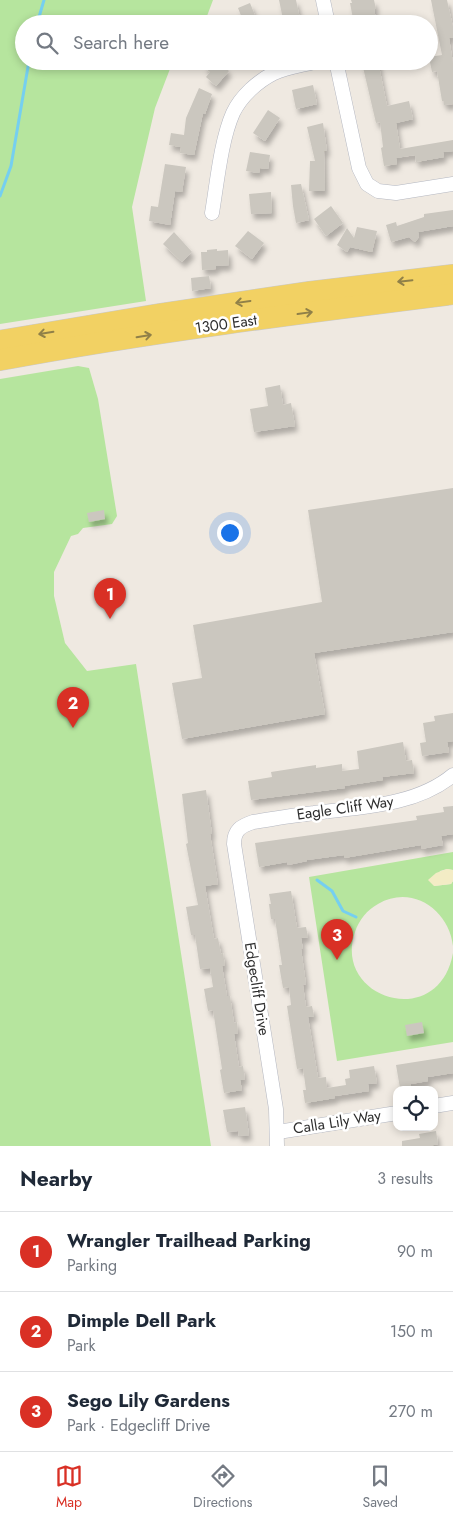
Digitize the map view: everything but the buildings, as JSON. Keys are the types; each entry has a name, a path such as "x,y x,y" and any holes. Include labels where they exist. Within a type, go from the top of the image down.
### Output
{"main road":[{"name":"1300 East","path":"0,340 310,292 453,275"},
{"name":"1300 East","path":"0,360 226,324 453,294"}],"street":[{"path":"323,0 326,15"},
{"path":"212,213 228,129 234,111 244,96 258,84 274,74 288,70"},
{"path":"338,70 359,168 367,184 378,191 396,193 453,184"},
{"name":"Eagle Cliff Way","path":"236,833 241,826 253,822 420,796 453,775"},
{"name":"Edgecliff Drive","path":"236,833 234,844 276,1109 277,1139"},
{"path":"438,1105 453,1103"},
{"name":"Calla Lily Way","path":"277,1139 393,1114"}],"green space":[{"path":"0,0 213,0 207,15 15,15 15,70 170,70 155,108 132,207 146,301 0,324"},
{"path":"78,366 89,368 98,399 117,516 112,524 83,528 78,534 71,536 54,572 54,596 65,643 87,671 136,664 211,1146 0,1146 0,379"},
{"path":"453,852 453,870 440,871 434,886 451,884 453,881 453,946 450,933 444,921 436,912 427,904 416,899 404,897 391,899 370,909 359,923 355,932 352,955 359,975 372,989 390,997 410,999 429,992 444,978 453,953 453,1042 337,1061 309,877"}],"sand":[{"path":"447,869 453,870 453,881 451,884 434,886 428,880 436,873"}],"waterway":[{"path":"40,15 44,0"},
{"path":"0,196 11,166 27,70"},
{"path":"317,880 332,891 343,911 356,917"}],"place":[{"name":"Wrangler Trailhead Parking","path":"110,619"},
{"name":"Dimple Dell Park","path":"73,728"},
{"name":"Sego Lily Gardens","path":"337,960"}]}
